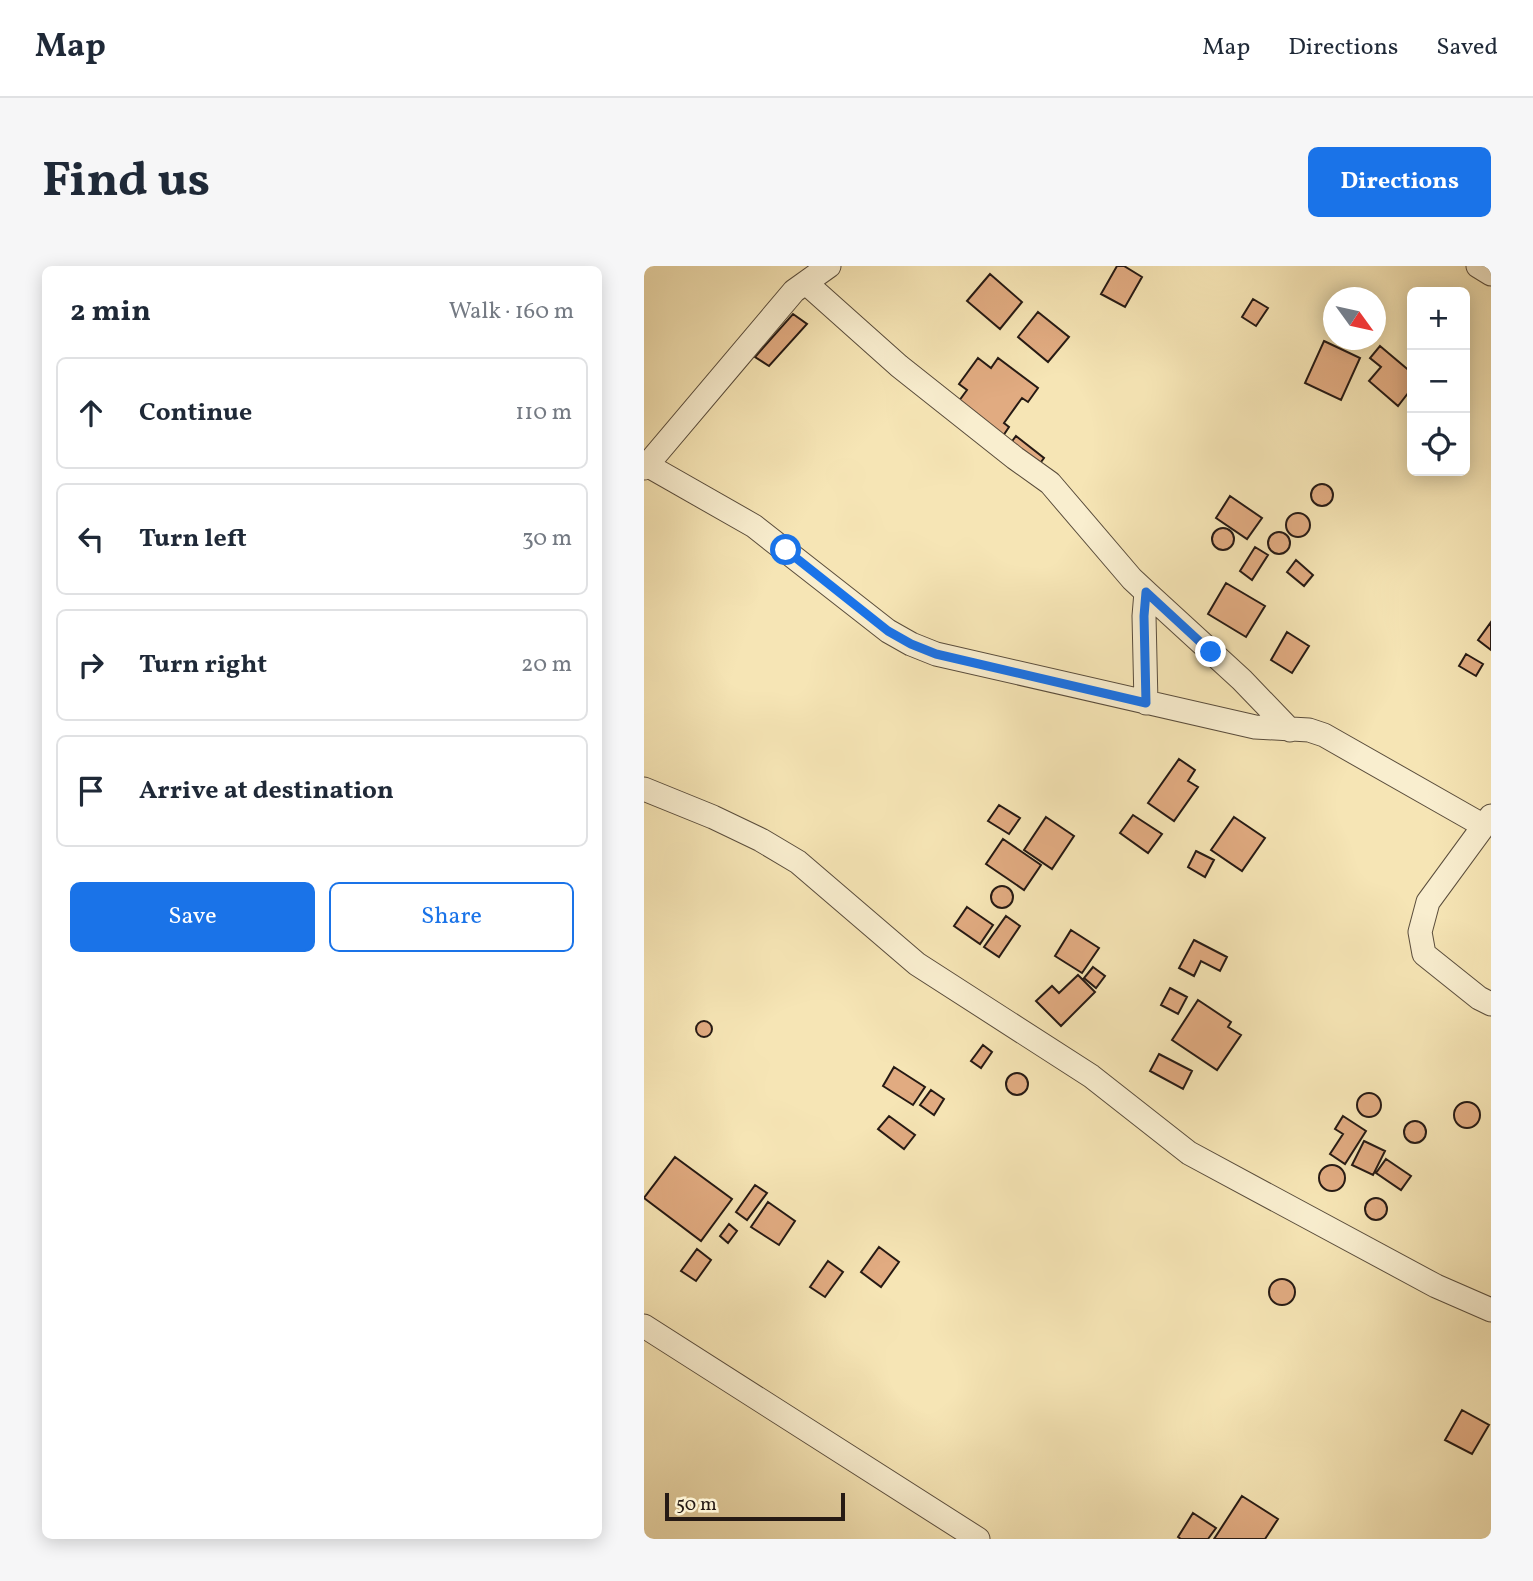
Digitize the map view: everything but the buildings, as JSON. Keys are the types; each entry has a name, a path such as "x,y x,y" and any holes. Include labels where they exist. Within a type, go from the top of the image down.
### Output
{"street":[{"path":"829,266 794,291 645,466 754,526 888,631 911,644 936,654 1255,727 1309,730 1324,735 1488,821 1428,902 1420,932 1424,954 1479,998 1491,1004"},
{"path":"1478,266 1491,274"},
{"path":"806,283 899,366 1050,483 1132,579 1242,680 1290,730"},
{"path":"1146,592 1146,703"},
{"path":"644,789 713,817 798,862 917,964 1091,1076 1189,1153 1437,1286 1491,1310"},
{"path":"644,1326 978,1539"}],"route":[{"path":"786,550 888,631 936,654 1146,703 1146,592 1211,652"}]}
